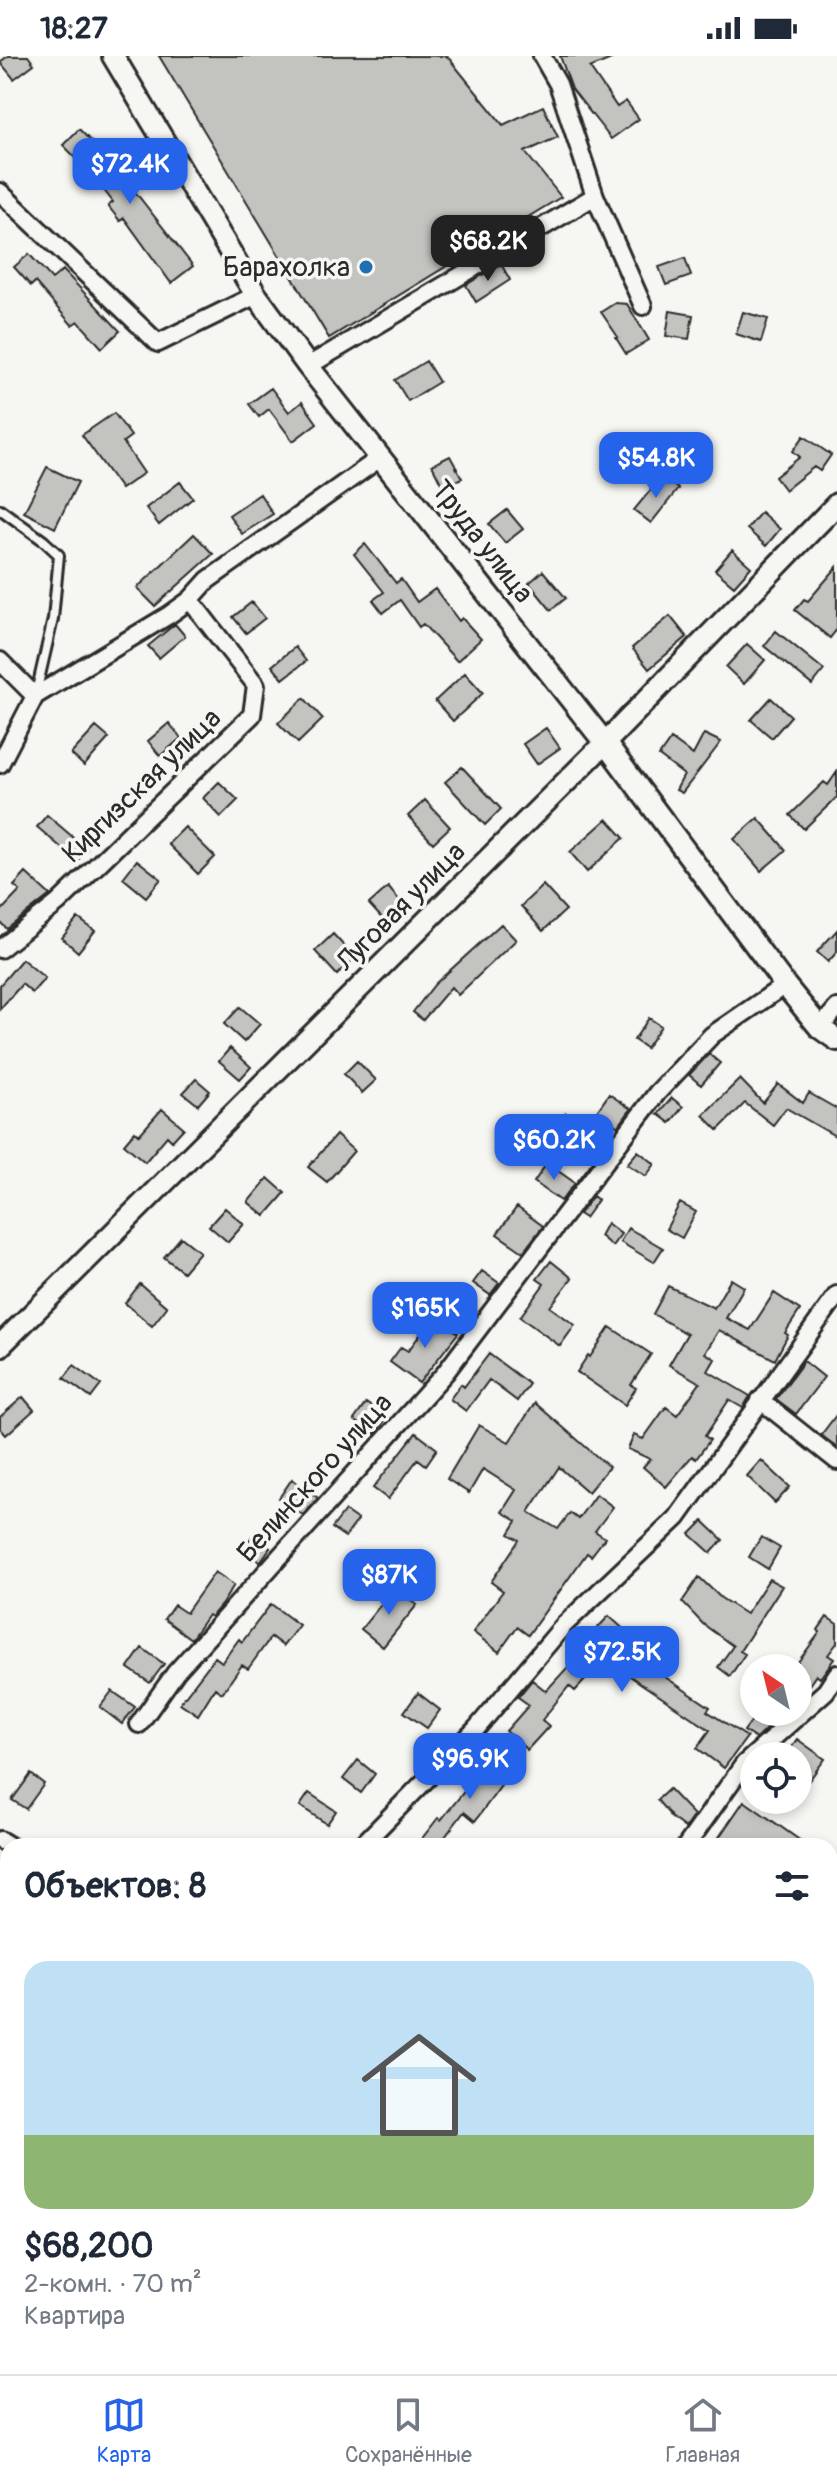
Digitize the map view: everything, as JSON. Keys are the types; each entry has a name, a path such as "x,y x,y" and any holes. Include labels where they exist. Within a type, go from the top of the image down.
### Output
{"street":[{"name":"Труда улица","path":"113,56 256,295 308,366 605,743 785,985 820,1028 837,1040"},
{"path":"542,56 558,84 595,196 643,306"},
{"path":"0,192 158,343 256,295"},
{"path":"308,366 595,196"},
{"path":"0,764 35,696 169,615 190,600 208,580 380,458"},
{"name":"Луговая улица","path":"0,1346 605,743 837,504"},
{"name":"Киргизская улица","path":"0,949 58,903 252,715 256,685 190,600"},
{"path":"0,661 35,696"},
{"name":"Белинского улица","path":"139,1724 176,1672 445,1373 657,1093 712,1035 785,985"},
{"path":"820,1028 837,1008"},
{"path":"369,1838 476,1729 564,1625 677,1518 837,1295"},
{"path":"760,1400 837,1461"},
{"path":"692,1838 744,1764 826,1691 837,1674"}],"lane":[{"path":"0,509 59,555 53,619 35,696"}],"building":[{"path":"8,56 28,56 34,64 14,79 0,62"},
{"name":"Барахолка","path":"159,56 447,56 503,125 543,106 558,137 525,152 561,197 487,242 490,246 454,267 452,263 329,338"},
{"path":"560,56 618,56 590,68 617,107 626,101 639,119 611,139 572,89"},
{"path":"79,129 106,157 111,154 122,169 119,171 193,266 171,283 124,218 120,221 108,206 113,202 89,171 63,145"},
{"path":"29,254 52,279 63,270 120,331 102,348 78,321 72,325 35,282 31,286 14,267"},
{"path":"685,258 691,276 666,285 659,267"},
{"path":"501,264 510,280 476,302 466,285"},
{"path":"615,303 627,304 649,340 626,354 601,312"},
{"path":"670,311 693,315 689,339 666,336"},
{"path":"743,312 768,319 761,342 736,334"},
{"path":"426,361 439,382 408,401 395,380"},
{"path":"271,388 289,412 302,402 317,423 293,441 269,409 259,417 249,404"},
{"path":"114,413 131,436 123,442 144,473 121,489 82,435"},
{"path":"804,436 831,455 820,471 814,467 785,490 775,477 800,457 793,451"},
{"path":"450,456 462,478 443,487 432,465"},
{"path":"47,467 78,482 55,528 24,512"},
{"path":"662,476 678,489 651,523 634,510"},
{"path":"180,482 193,498 159,525 146,508"},
{"path":"260,494 273,514 242,534 229,515"},
{"path":"507,510 523,529 505,543 489,524"},
{"path":"761,512 780,529 766,546 747,529"},
{"path":"194,534 213,554 155,606 137,588"},
{"path":"365,544 396,583 401,579 417,602 435,589 459,621 462,618 481,639 457,661 423,624 419,627 400,600 383,613 373,600 384,592 354,554"},
{"path":"732,550 751,567 734,586 715,570"},
{"path":"837,567 837,629 830,638 795,610 804,599 808,601"},
{"path":"543,571 566,598 551,610 529,583"},
{"path":"252,602 265,618 246,633 233,617"},
{"path":"670,616 687,637 649,669 632,648"},
{"path":"175,624 185,636 159,658 148,646"},
{"path":"776,631 824,670 812,685 764,646"},
{"path":"747,644 765,660 744,684 726,667"},
{"path":"295,647 306,661 283,679 272,666"},
{"path":"465,673 483,693 453,721 435,701"},
{"path":"304,698 323,719 298,743 278,723"},
{"path":"771,698 791,716 772,738 751,720"},
{"path":"169,723 181,738 160,756 148,741"},
{"path":"96,727 109,738 84,766 71,754"},
{"path":"546,728 560,748 537,764 523,744"},
{"path":"704,734 721,742 682,793 676,790 684,775 659,756 671,739 693,755"},
{"path":"462,767 501,809 485,825 445,782"},
{"path":"837,772 837,797 804,829 790,815 824,782 828,785"},
{"path":"219,782 238,800 221,817 203,798"},
{"path":"425,800 450,827 433,843 408,816"},
{"path":"47,815 87,849 77,861 37,827"},
{"path":"758,818 786,850 761,871 734,839"},
{"path":"607,819 624,838 587,872 570,852"},
{"path":"185,827 215,857 198,874 168,844"},
{"path":"137,860 161,879 146,897 123,878"},
{"path":"26,873 50,895 7,929 0,922 0,912 20,891 14,886"},
{"path":"543,885 566,910 543,931 521,906"},
{"path":"388,887 406,908 388,925 369,904"},
{"path":"78,918 95,931 78,952 62,938"},
{"path":"501,924 516,940 458,995 451,987 423,1020 413,1012 435,984"},
{"path":"837,930 837,952 828,962 817,952"},
{"path":"333,934 355,958 337,975 315,951"},
{"path":"22,959 45,978 32,993 22,984 0,1009 0,985"},
{"path":"240,1007 260,1024 244,1042 224,1024"},
{"path":"649,1018 661,1026 646,1048 634,1040"},
{"path":"230,1048 251,1067 240,1079 219,1061"},
{"path":"709,1054 720,1063 701,1085 689,1075"},
{"path":"357,1061 376,1080 362,1093 344,1074"},
{"path":"196,1079 210,1091 198,1105 183,1093"},
{"path":"740,1079 763,1103 778,1084 803,1103 809,1093 837,1109 837,1137 786,1108 773,1125 745,1103 718,1130 703,1115"},
{"path":"609,1094 631,1109 618,1127 610,1121 584,1158 551,1133 566,1113 586,1127"},
{"path":"672,1098 683,1107 670,1123 658,1114"},
{"path":"162,1109 184,1128 172,1141 167,1136 145,1162 124,1144 135,1131 139,1135"},
{"path":"336,1135 354,1151 327,1182 308,1167"},
{"path":"638,1151 655,1164 646,1176 627,1164"},
{"path":"547,1163 575,1183 561,1201 534,1182"},
{"path":"268,1178 285,1193 265,1216 248,1202"},
{"path":"593,1196 598,1200 585,1218 579,1214"},
{"path":"680,1203 696,1212 682,1238 666,1229"},
{"path":"517,1207 543,1226 523,1252 497,1234"},
{"path":"225,1208 244,1224 228,1242 209,1226"},
{"path":"607,1223 621,1234 612,1246 600,1236"},
{"path":"628,1228 663,1248 654,1262 620,1242"},
{"path":"181,1237 200,1252 183,1272 164,1257"},
{"path":"551,1261 572,1278 550,1307 575,1325 560,1346 520,1317 544,1284 537,1279"},
{"path":"482,1271 499,1283 490,1295 473,1283"},
{"path":"731,1279 744,1287 726,1318 750,1330 774,1293 800,1310 785,1333 788,1335 775,1360 719,1330 705,1353 715,1359 708,1371 750,1396 743,1408 729,1400 705,1436 710,1440 696,1459 692,1456 666,1487 643,1467 650,1459 628,1449 634,1435 643,1439 666,1407 677,1415 700,1383 669,1365 687,1334 653,1314 668,1286 714,1308"},
{"path":"140,1284 167,1307 152,1326 125,1303"},
{"path":"434,1316 458,1333 419,1383 390,1362 401,1347 408,1351"},
{"path":"610,1327 651,1354 631,1385 636,1388 625,1405 577,1372"},
{"path":"489,1354 529,1384 517,1401 489,1380 466,1411 450,1399 461,1384 464,1387"},
{"path":"804,1361 824,1377 796,1414 776,1399"},
{"path":"74,1365 101,1385 91,1398 64,1378"},
{"path":"23,1397 34,1410 6,1435 0,1428 0,1417"},
{"path":"366,1403 387,1418 375,1434 354,1420"},
{"path":"535,1403 609,1467 588,1492 559,1467 529,1512 558,1529 570,1513 578,1519 596,1494 613,1507 595,1531 605,1538 591,1556 587,1553 528,1635 517,1627 499,1652 473,1632 503,1591 491,1582 519,1540 509,1534 517,1521 502,1512 516,1490 483,1469 469,1493 447,1479 479,1425 509,1442"},
{"path":"837,1414 837,1447 821,1435"},
{"path":"416,1433 437,1449 426,1465 418,1459 388,1499 373,1488"},
{"path":"761,1460 790,1487 775,1503 747,1476"},
{"path":"292,1479 318,1498 303,1515 279,1498"},
{"path":"345,1511 358,1520 345,1537 332,1528"},
{"path":"703,1521 723,1540 711,1553 690,1534"},
{"path":"253,1535 270,1548 260,1562 242,1550"},
{"path":"761,1537 780,1548 768,1569 749,1557"},
{"path":"215,1572 234,1585 222,1604 211,1617 208,1615 191,1639 164,1619 174,1605 186,1613"},
{"path":"699,1577 721,1598 746,1614 769,1579 782,1586 740,1651 745,1654 740,1654 740,1661 730,1676 718,1667 733,1646 703,1624 682,1602"},
{"path":"395,1587 417,1605 383,1647 361,1629"},
{"path":"271,1604 299,1625 283,1646 271,1637 248,1669 242,1665 222,1693 215,1688 198,1715 180,1703 215,1657 222,1662"},
{"path":"609,1616 628,1633 617,1645 710,1707 707,1711 747,1737 740,1742 724,1768 697,1748 710,1730 609,1662 599,1665 575,1691 569,1686 542,1720 549,1726 527,1750 506,1731 529,1705 518,1697 532,1680 546,1691 590,1643 586,1640"},
{"path":"827,1617 837,1624 837,1643 828,1655 834,1659 820,1678 816,1675 812,1681 812,1654 804,1654 820,1632 818,1630"},
{"path":"142,1648 164,1664 150,1683 128,1668"},
{"path":"112,1691 135,1707 122,1724 100,1707"},
{"path":"418,1693 440,1710 427,1728 404,1712"},
{"path":"748,1726 769,1726 756,1739 744,1731"},
{"path":"812,1750 825,1759 812,1776"},
{"path":"493,1756 512,1771 475,1821 464,1812 444,1838 422,1838 438,1818 441,1820"},
{"path":"358,1760 375,1774 361,1793 343,1779"},
{"path":"31,1774 44,1784 26,1809 12,1800"},
{"path":"669,1789 694,1815 685,1828 669,1816 657,1800"},
{"path":"309,1793 336,1811 327,1824 300,1806"},
{"path":"740,1807 740,1814 762,1814 797,1838 719,1838"}],"place":[{"name":"Барахолка","path":"366,267"}]}
